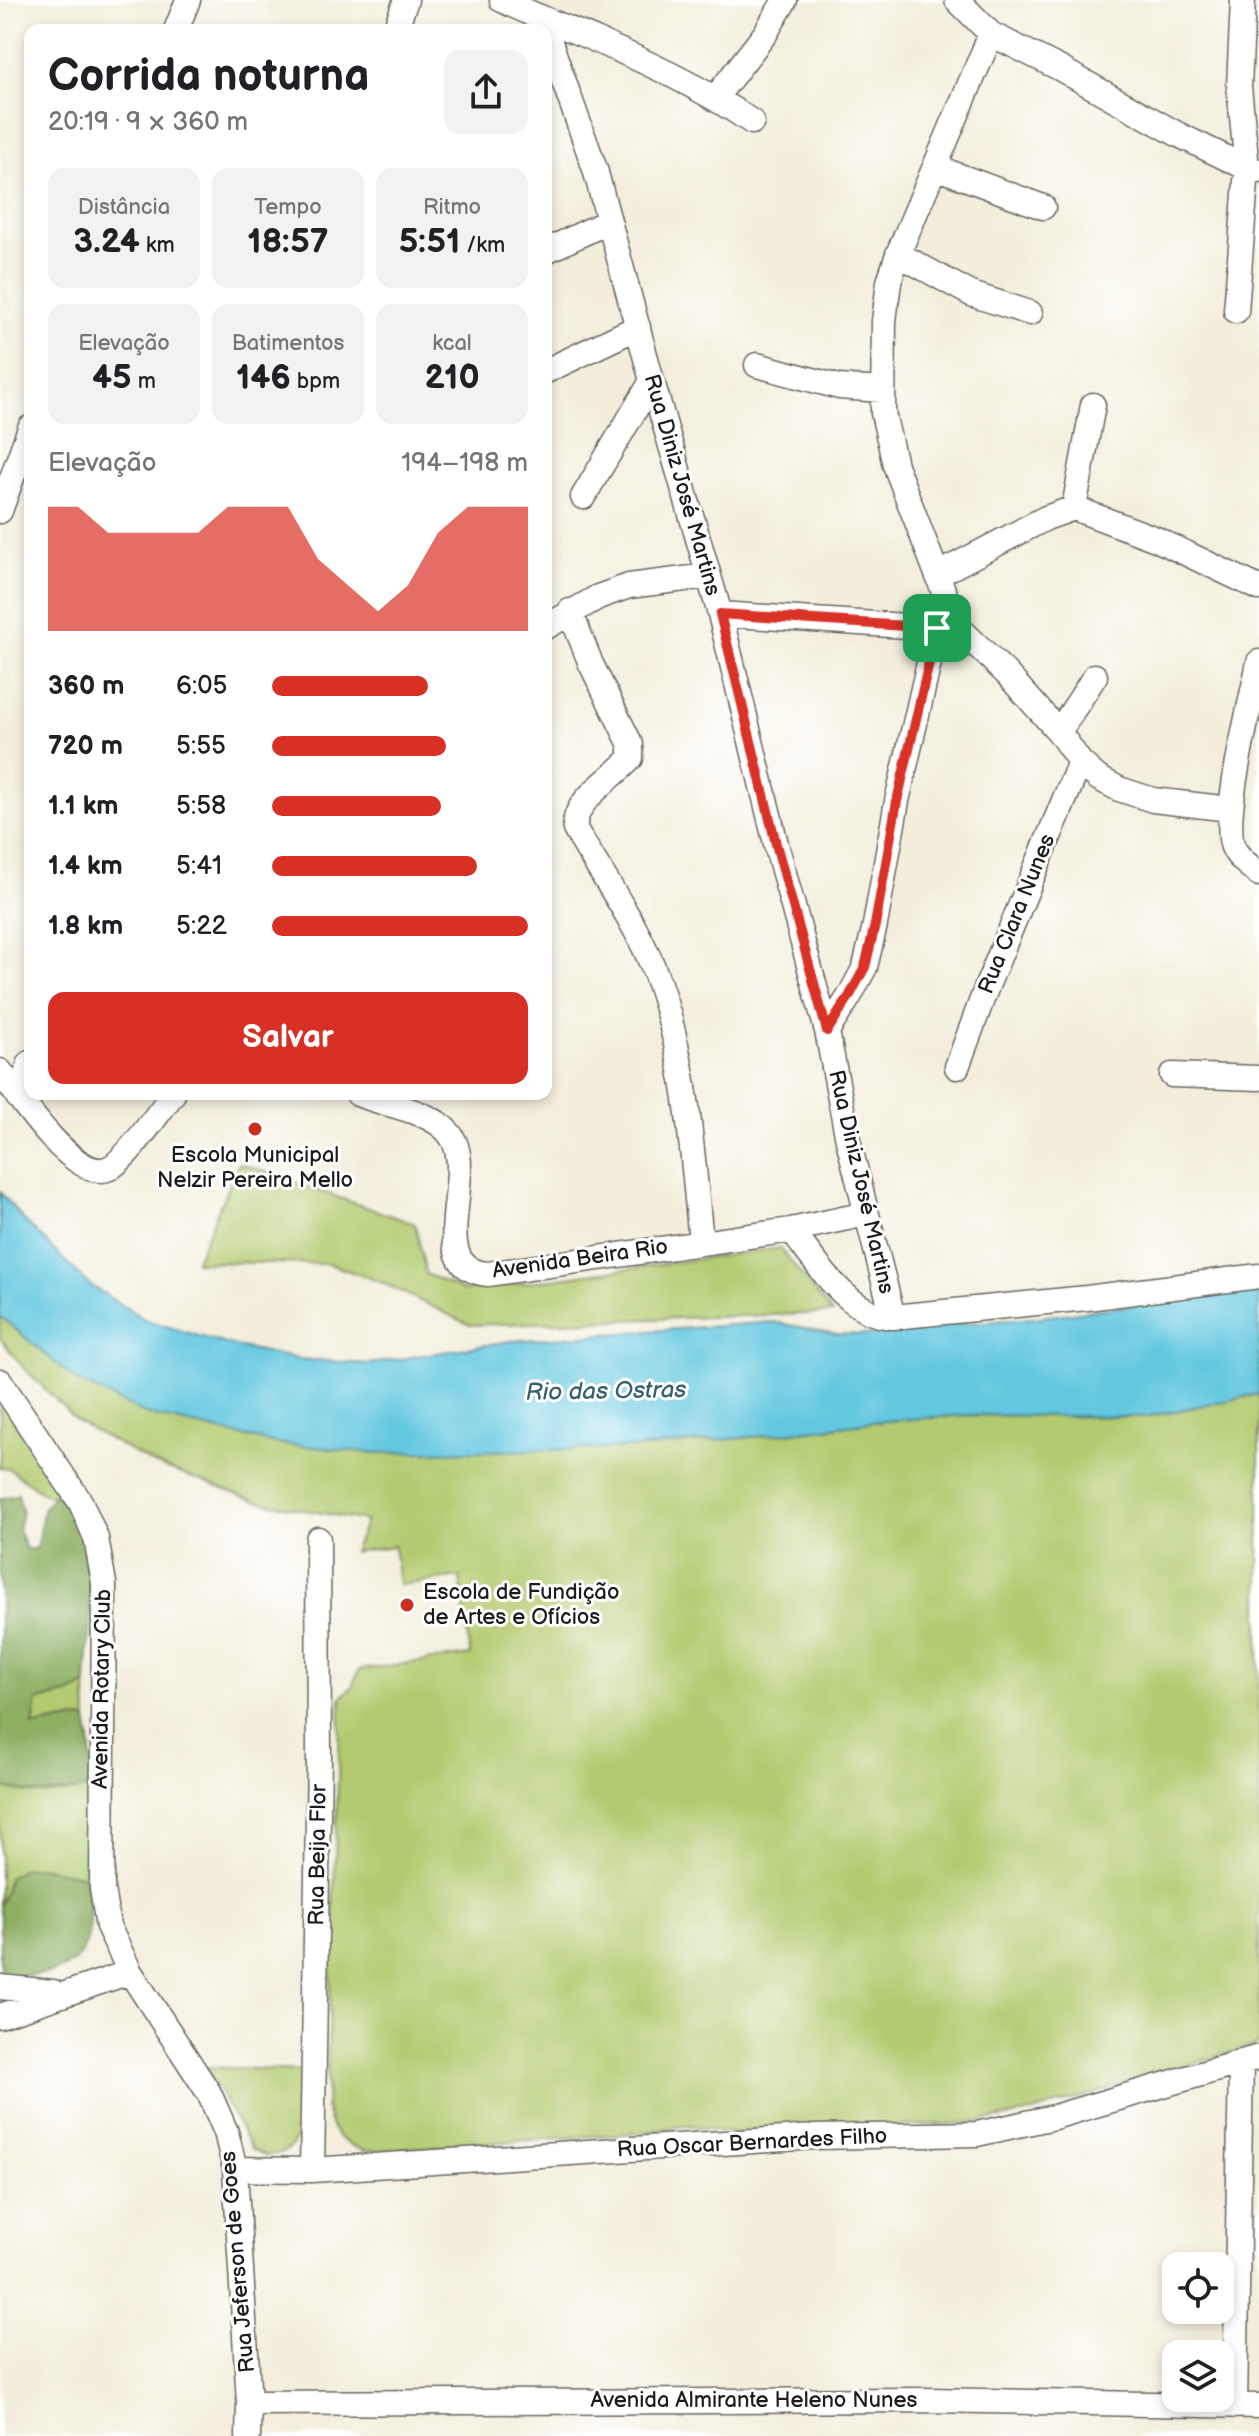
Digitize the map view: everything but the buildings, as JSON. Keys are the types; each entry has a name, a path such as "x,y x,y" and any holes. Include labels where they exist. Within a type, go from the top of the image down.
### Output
{"street":[{"path":"178,24 188,0"},
{"path":"397,24 406,0"},
{"path":"502,0 540,24"},
{"path":"716,97 765,34 785,0"},
{"path":"957,0 991,34 1179,135 1253,170"},
{"path":"1236,311 1253,170 1239,87 1243,0"},
{"path":"552,29 603,43 716,97 752,122"},
{"path":"827,1031 865,967 897,801 947,627 939,574 895,465 883,413 884,321 889,282 991,34"},
{"name":"Rua Diniz José Martins","path":"552,46 582,125 720,614 776,844 827,1031 848,1140 893,1317"},
{"path":"935,167 1043,207"},
{"path":"552,248 609,221"},
{"path":"898,254 971,294 1030,313"},
{"path":"552,368 638,327"},
{"path":"757,365 839,387 882,390"},
{"path":"583,497 652,381"},
{"path":"1074,508 1093,405"},
{"path":"0,511 24,445"},
{"path":"939,574 1046,518 1074,508 1156,539 1259,588"},
{"path":"552,623 598,597 629,586 708,576"},
{"path":"570,611 591,664 631,745 631,758 580,805 574,817 575,829 638,935 653,968 672,1032 686,1099 701,1242"},
{"path":"720,614 947,627 1007,674 1059,732 1080,762 1098,778 1142,796 1230,809"},
{"path":"1259,662 1230,809 1233,848 1259,874"},
{"path":"1059,732 1095,676"},
{"name":"Rua Clara Nunes","path":"957,1067 987,986 1080,762"},
{"path":"0,1071 47,1132 84,1166 93,1170 106,1169 121,1161 168,1100"},
{"path":"1172,1075 1259,1078"},
{"path":"18,1097 24,1080"},
{"name":"Avenida Beira Rio","path":"375,1100 421,1116 448,1132 457,1147 461,1171 454,1241 463,1264 473,1273 488,1274 791,1230 866,1214"},
{"path":"791,1230 835,1285 855,1303 871,1313 893,1317 1087,1298 1259,1276"},
{"name":"Avenida Rotary Club","path":"0,1381 81,1503 96,1538 104,1583 102,1889 108,1926 130,1972"},
{"name":"Rua Beija Flor","path":"312,2170 319,1758 318,1539"},
{"path":"0,2016 130,1972"},
{"name":"Rua Jeferson de Goes","path":"130,1972 209,2093 226,2132 235,2169 249,2403 248,2436"},
{"path":"0,1987 63,1993"},
{"path":"1247,2406 1250,2059"},
{"name":"Rua Oscar Bernardes Filho","path":"235,2169 312,2170 800,2138 977,2134 1069,2113 1250,2059"},
{"name":"Avenida Almirante Heleno Nunes","path":"249,2403 926,2400 1247,2406"}],"green space":[{"path":"239,1163 415,1224 426,1274 464,1291 780,1248 832,1313 470,1325 381,1282 329,1264 195,1262"},
{"path":"0,1316 27,1339 462,1451 637,1448 872,1422 967,1415 1145,1417 1259,1394 1259,2044 1026,2114 967,2123 733,2134 690,2125 639,2133 364,2151 348,2144 334,2130 326,2108 341,1698 352,1687 359,1670 470,1655 460,1577 399,1585 394,1546 353,1552 366,1521 256,1501 154,1464 78,1422 23,1367 0,1338"},
{"path":"0,1398 72,1511 54,1495 46,1495 9,1469 0,1468"},
{"path":"18,1494 22,1512 18,1529 26,1549 36,1549 44,1508 54,1494 72,1511 86,1550 90,1619 86,1684 69,1693 37,1701 33,1726 72,1719 87,1720 91,1763 87,1788 43,1793 0,1787 0,1499"},
{"path":"86,1684 87,1720 72,1719 33,1726 37,1701 69,1694"},
{"path":"0,1787 43,1794 87,1788 85,1876 38,1867 23,1869 0,1907"},
{"path":"38,1867 85,1876 90,1924 86,1942 79,1956 67,1967 50,1973 0,1974 0,1907 9,1877 23,1869"},
{"path":"206,2067 302,2071 302,2114 292,2145 283,2152 266,2156 252,2149"}],"water":[{"name":"Rio das Ostras","path":"0,1192 88,1284 146,1320 226,1344 299,1359 369,1364 510,1341 773,1322 837,1334 882,1335 1259,1288 1259,1394 1145,1417 967,1415 872,1422 637,1448 375,1453 273,1443 145,1414 76,1380 0,1316"}],"place":[{"name":"Escola Municipal Nelzir Pereira Mello","path":"255,1129"},
{"name":"Escola de Fundição de Artes e Ofícios","path":"407,1605"}],"route":[{"path":"720,614 937,628 897,801 865,967 827,1031 776,844 720,614"}]}
